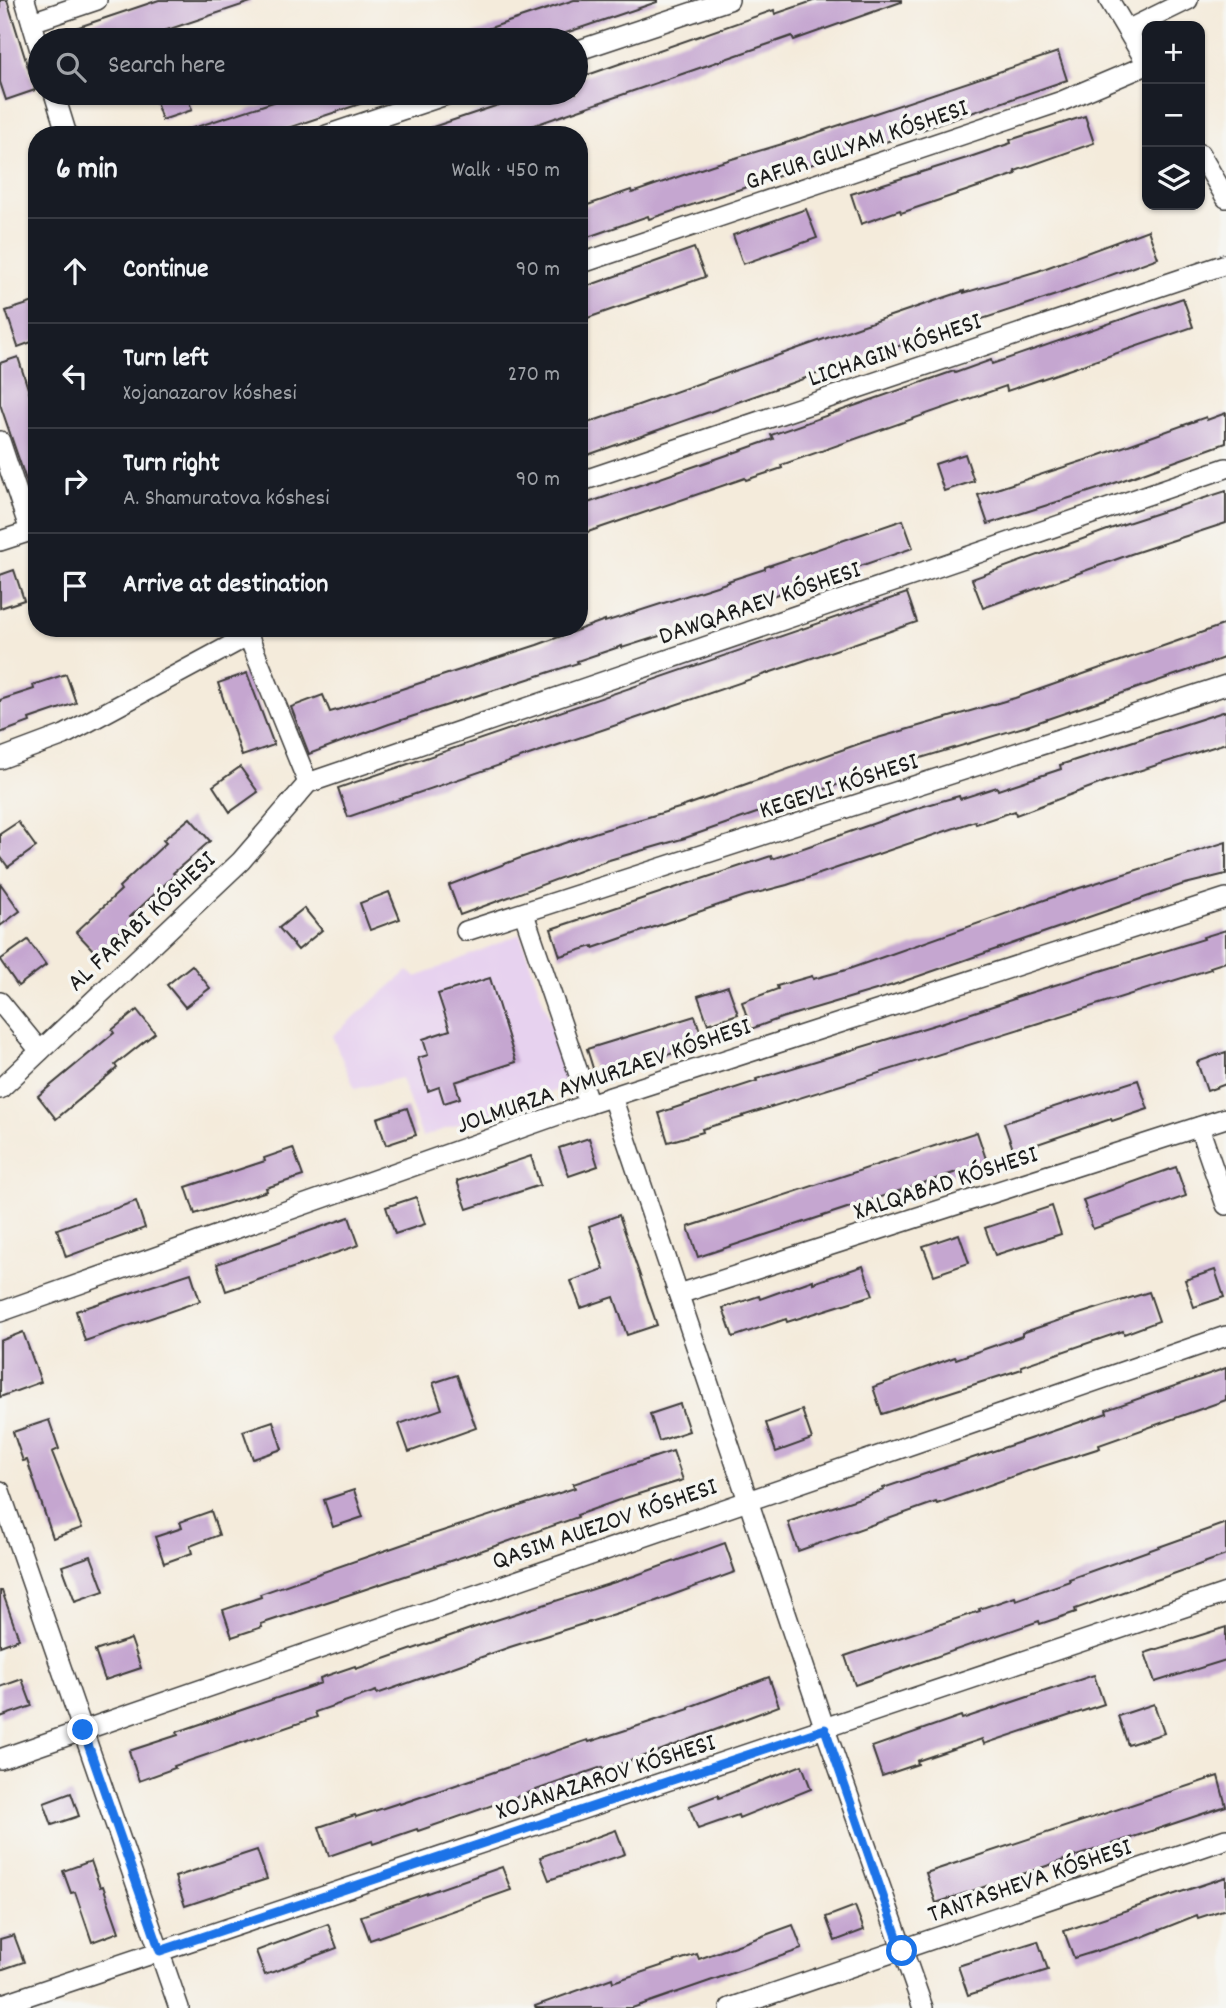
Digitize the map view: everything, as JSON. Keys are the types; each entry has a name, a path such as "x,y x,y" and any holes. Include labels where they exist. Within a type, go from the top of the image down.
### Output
{"street":[{"path":"25,0 34,28"},
{"path":"32,22 97,0"},
{"path":"588,47 729,0"},
{"path":"1110,0 1142,56"},
{"path":"1127,30 1188,0"},
{"name":"GAFUR GULYAM KÓSHESI","path":"588,261 1062,101 1142,67"},
{"path":"58,105 64,126"},
{"path":"354,126 417,105"},
{"path":"1205,162 1226,198"},
{"name":"LICHAGIN KÓSHESI","path":"588,479 1226,264"},
{"path":"0,441 28,514"},
{"name":"DAWQARAEV KÓSHESI","path":"308,783 1226,468"},
{"path":"0,541 28,532"},
{"path":"0,759 64,735 238,637"},
{"path":"249,637 308,783"},
{"name":"KEGEYLI KÓSHESI","path":"466,932 1226,685"},
{"name":"AL FARABI KÓSHESI","path":"0,1089 241,860 308,783"},
{"name":"JOLMURZA AYMURZAEV KÓSHESI","path":"0,1312 589,1104 1226,898"},
{"path":"524,914 589,1104"},
{"path":"0,1002 40,1051"},
{"path":"612,1097 825,1729 923,2008"},
{"name":"XALQABAD KÓSHESI","path":"679,1294 1226,1118"},
{"path":"1199,1127 1226,1205"},
{"path":"0,1759 1226,1336"},
{"path":"0,1491 180,2008"},
{"name":"XOJANAZAROV KÓSHESI","path":"0,2005 1226,1593"},
{"name":"TANTASHEVA KÓSHESI","path":"730,2008 1226,1839"}],"shaded area":[{"path":"520,934 572,1085 422,1137 401,1078 355,1089 332,1036 408,971 417,977"}],"building":[{"path":"0,0 7,0 28,68 28,92 6,100 0,82"},
{"path":"159,0 251,2 173,28 76,28"},
{"path":"574,0 657,0 580,28 490,28"},
{"path":"816,0 901,0 794,40 792,36 532,126 436,126 498,105 588,105 588,75 774,10 775,14"},
{"path":"1058,52 1067,80 907,135 870,147 869,144 762,182 588,237 588,205 789,142"},
{"path":"157,105 190,105 192,110 162,120"},
{"path":"264,105 357,105 294,126 199,126"},
{"path":"1085,116 1094,143 1015,171 1016,174 861,224 851,194 967,158 1011,143 1010,140"},
{"path":"806,209 817,238 743,264 733,235"},
{"path":"1148,230 1158,258 588,455 588,423 964,291 1038,271"},
{"path":"694,248 705,277 588,318 588,286"},
{"path":"1183,298 1193,327 1007,391 1006,386 781,465 782,468 588,532 588,503 773,439 771,435 954,371 955,373 991,360 992,364"},
{"path":"28,304 28,343 18,347 6,311"},
{"path":"18,357 28,389 28,486 0,404 0,363"},
{"path":"1226,413 1226,443 1101,488 988,524 978,495 1206,417 1207,420"},
{"path":"965,454 974,481 944,491 935,464"},
{"path":"1226,491 1226,523 1131,554 983,608 972,579 1124,524"},
{"path":"903,520 913,548 769,597 732,613 577,661 578,663 389,724 309,754 291,707 323,695 330,712 559,637 588,637 588,626 729,582"},
{"path":"14,570 24,600 0,608 0,575"},
{"path":"907,593 917,622 348,817 338,788"},
{"path":"1226,624 1226,657 1027,726 871,773 685,838 609,860 460,915 449,885 523,857 679,808 864,742 1015,698"},
{"path":"247,673 274,745 242,756 218,683"},
{"path":"66,674 76,703 29,719 30,722 0,733 0,700 34,689 33,685"},
{"path":"1226,711 1226,743 1107,781 1016,815 1015,811 976,824 975,821 787,885 745,896 593,948 560,956 551,929 771,856 772,859 924,806 959,796 960,799 997,787 998,790 1061,769 1060,765"},
{"path":"240,767 258,792 230,812 213,786"},
{"path":"190,818 210,841 173,873 175,875 130,917 133,920 96,953 76,932 166,843 163,840"},
{"path":"18,822 36,847 8,867 0,856 0,834"},
{"path":"1226,842 1226,874 1181,885 893,985 751,1029 742,1002 778,989 777,986 846,970 1070,891"},
{"path":"0,883 20,911 0,926"},
{"path":"389,892 400,919 370,930 360,903"},
{"path":"304,908 322,930 298,950 279,928"},
{"path":"1226,930 1226,962 1210,967 1211,969 742,1116 702,1129 703,1132 668,1142 659,1113 757,1081 756,1079 941,1023"},
{"path":"28,940 46,965 18,986 0,960"},
{"path":"192,965 210,988 185,1007 167,985"},
{"path":"490,978 516,1062 455,1082 460,1098 444,1103 439,1087 428,1091 418,1058 428,1055 423,1039 450,1030 438,994"},
{"path":"728,986 738,1014 708,1024 698,996"},
{"path":"137,1010 155,1033 56,1119 38,1096 114,1033 112,1030"},
{"path":"695,1016 704,1043 596,1078 587,1049"},
{"path":"1226,1052 1226,1084 1207,1091 1197,1062"},
{"path":"1138,1080 1148,1109 1014,1152 1004,1123"},
{"path":"407,1108 416,1135 386,1145 377,1118"},
{"path":"977,1132 987,1162 698,1257 688,1227"},
{"path":"589,1138 598,1166 569,1176 559,1148"},
{"path":"293,1148 303,1176 266,1188 267,1191 195,1214 186,1187 265,1161 264,1158"},
{"path":"531,1156 540,1185 467,1209 457,1181"},
{"path":"1176,1167 1186,1196 1093,1229 1083,1200"},
{"path":"416,1197 425,1224 395,1234 386,1207"},
{"path":"136,1201 145,1228 66,1257 57,1229"},
{"path":"1052,1206 1061,1234 995,1255 985,1228"},
{"path":"619,1215 657,1325 627,1335 614,1297 581,1308 571,1281 604,1269 589,1226"},
{"path":"349,1217 359,1245 226,1291 217,1264"},
{"path":"959,1234 969,1263 934,1275 923,1246"},
{"path":"863,1266 873,1295 733,1337 723,1308"},
{"path":"1215,1270 1224,1297 1194,1307 1185,1280"},
{"path":"191,1273 200,1301 85,1341 76,1311"},
{"path":"1149,1292 1159,1321 882,1414 873,1387 1022,1336 1022,1333"},
{"path":"23,1332 41,1382 0,1397 0,1341"},
{"path":"1226,1368 1226,1400 1099,1445 1100,1448 798,1551 788,1522 1107,1413 1106,1410"},
{"path":"457,1375 476,1428 409,1452 399,1424 442,1409 433,1383"},
{"path":"680,1404 689,1431 659,1441 650,1414"},
{"path":"802,1410 812,1439 776,1452 766,1423"},
{"path":"49,1420 59,1449 52,1452 82,1528 53,1538 27,1460 23,1461 13,1432"},
{"path":"273,1421 282,1449 253,1459 243,1431"},
{"path":"673,1451 683,1480 261,1624 262,1627 232,1637 223,1610 261,1597 260,1594 575,1488 573,1484"},
{"path":"354,1490 363,1517 333,1527 324,1500"},
{"path":"211,1511 219,1535 190,1546 192,1553 164,1563 155,1537 182,1528 180,1522"},
{"path":"1226,1523 1226,1555 1075,1609 1076,1612 1040,1624 1039,1621 855,1685 845,1656 1015,1597 1016,1600"},
{"path":"725,1543 735,1572 377,1694 376,1691 315,1712 317,1717 174,1766 175,1768 139,1781 129,1751 321,1683 320,1678 355,1666 356,1669"},
{"path":"91,1556 104,1591 75,1601 62,1566"},
{"path":"0,1591 19,1639 0,1646"},
{"path":"1226,1627 1226,1660 1155,1682 1145,1653"},
{"path":"131,1639 141,1668 105,1680 95,1651"},
{"path":"1094,1675 1104,1704 984,1744 982,1739 882,1776 872,1747"},
{"path":"769,1677 779,1706 651,1754 603,1769 602,1767 418,1831 417,1829 373,1844 372,1841 329,1856 319,1827 400,1804 689,1709"},
{"path":"22,1679 32,1706 0,1717 0,1687"},
{"path":"1154,1704 1164,1733 1128,1745 1118,1716"},
{"path":"802,1765 811,1789 739,1818 738,1815 698,1829 689,1806 718,1795 719,1798"},
{"path":"1218,1776 1226,1806 936,1903 926,1873"},
{"path":"71,1793 79,1816 52,1825 44,1803"},
{"path":"616,1830 625,1854 549,1880 540,1857"},
{"path":"257,1850 267,1879 185,1906 175,1877"},
{"path":"91,1861 119,1932 92,1942 75,1892 71,1893 63,1871"},
{"path":"502,1867 511,1890 370,1940 361,1916"},
{"path":"1226,1877 1226,1909 1198,1918 1197,1915 1142,1937 1074,1958 1064,1931"},
{"path":"855,1906 864,1930 835,1941 826,1917"},
{"path":"328,1924 337,1948 265,1975 256,1951"},
{"path":"793,1925 802,1949 632,2008 535,2006 612,1978 613,1982 697,1954 699,1959"},
{"path":"14,1935 24,1962 0,1970 0,1939"},
{"path":"1038,1941 1048,1970 968,1995 958,1966"}],"route":[{"path":"83,1730 160,1951 825,1729 902,1951"}]}
